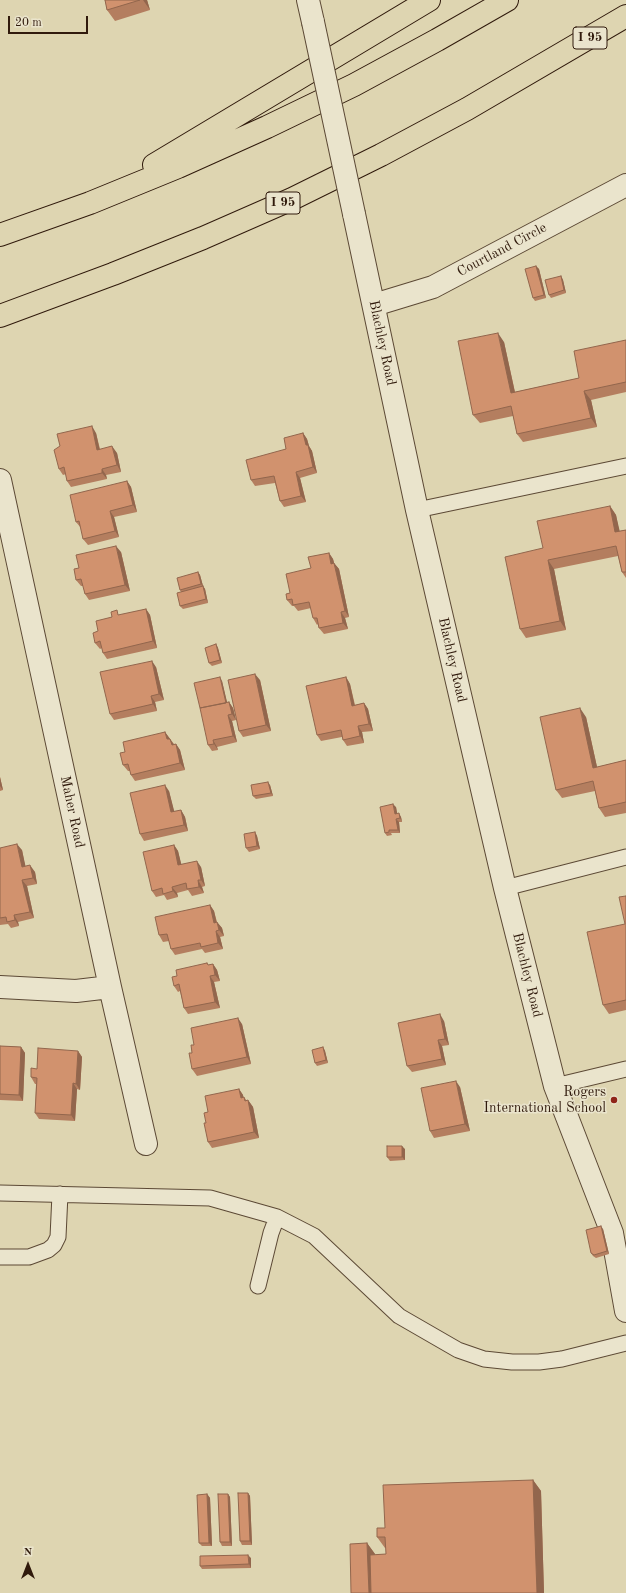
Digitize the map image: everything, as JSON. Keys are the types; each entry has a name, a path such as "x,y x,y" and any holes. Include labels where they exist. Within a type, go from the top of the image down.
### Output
{"highway":[{"path":"90,203 429,0"},
{"path":"0,235 90,203 178,167 274,124 361,81 507,0"},
{"name":"I 95","path":"0,316 120,272 292,199 467,110 626,16"},
{"path":"553,60 626,27"}],"street":[{"name":"Blachley Road","path":"308,0 418,510 505,888 555,1086 612,1233 626,1311"},
{"name":"Courtland Circle","path":"374,305 433,287 626,185"},
{"name":"Maher Road","path":"0,480 110,987 146,1144"},
{"path":"0,988 76,991 110,987"}],"lane":[{"path":"418,510 626,466"},
{"path":"505,888 626,857"},
{"path":"555,1086 626,1069"},
{"path":"0,1193 210,1198 276,1217 314,1236 399,1316 458,1350 484,1359 512,1362 539,1362 562,1359 626,1343"},
{"path":"0,1257 29,1257 48,1250 54,1245 58,1236 60,1194"},
{"path":"258,1286 276,1217"}],"building":[{"path":"105,0 140,0 107,10"},
{"path":"536,266 544,295 533,298 525,269"},
{"path":"561,276 564,290 549,295 545,280"},
{"path":"498,333 511,393 579,378 574,351 626,340 626,382 584,391 591,418 517,434 511,406 473,415 458,341"},
{"path":"92,426 97,450 112,446 117,465 102,469 102,473 67,481 64,467 59,469 54,450 60,446 57,434"},
{"path":"303,433 306,445 308,445 313,467 296,472 301,496 280,501 274,476 251,480 246,460 286,449 284,438"},
{"path":"127,481 133,505 110,511 115,531 83,539 79,521 76,522 70,495"},
{"path":"610,506 615,532 626,530 626,572 622,572 616,546 548,560 560,621 520,629 505,557 543,548 537,521"},
{"path":"116,546 125,585 85,594 81,579 76,580 74,569 79,568 76,555"},
{"path":"329,553 331,564 334,563 345,611 341,612 343,623 319,628 317,618 313,618 309,602 293,605 292,599 287,600 286,594 290,593 286,574 311,568 308,557"},
{"path":"198,572 201,584 180,590 177,578"},
{"path":"203,586 206,599 180,606 177,593"},
{"path":"146,609 153,641 103,653 100,641 95,643 93,633 98,631 96,621 112,617 111,612 117,610 118,615"},
{"path":"216,644 220,660 209,663 205,648"},
{"path":"152,661 159,694 151,696 153,704 110,714 100,672"},
{"path":"255,674 266,725 239,731 228,680"},
{"path":"220,677 226,703 200,708 194,683"},
{"path":"346,677 352,706 364,703 369,724 358,726 360,736 343,740 341,730 317,735 306,686"},
{"path":"229,702 232,714 228,715 233,736 213,740 214,744 208,745 200,708"},
{"path":"580,708 593,768 626,760 626,802 599,808 593,781 556,790 540,717"},
{"path":"165,732 167,739 170,739 172,745 176,744 180,763 131,775 128,764 123,765 120,753 125,752 123,742"},
{"path":"268,782 271,793 253,796 251,785"},
{"path":"165,785 171,812 181,810 184,825 140,834 130,793"},
{"path":"393,804 395,814 399,813 400,818 396,819 398,830 389,830 389,832 385,833 380,807"},
{"path":"255,832 257,846 246,848 244,834"},
{"path":"17,844 22,867 30,865 33,878 22,880 30,912 14,915 15,920 7,922 6,917 0,918 0,848"},
{"path":"174,845 178,865 197,861 201,880 198,880 199,887 187,889 186,883 172,887 173,891 163,894 162,888 152,891 143,852"},
{"path":"626,896 626,1000 603,1005 587,932 625,924 619,897"},
{"path":"210,905 214,923 217,922 219,930 216,931 218,943 201,947 200,943 171,949 167,934 159,935 155,917"},
{"path":"207,963 208,965 213,964 215,975 210,976 215,1002 184,1008 179,984 174,986 172,977 177,976 176,970"},
{"path":"440,1014 445,1039 438,1040 442,1059 407,1066 398,1023"},
{"path":"238,1018 247,1057 192,1069 189,1053 192,1053 191,1045 194,1045 191,1028"},
{"path":"0,1046 21,1047 19,1095 0,1094"},
{"path":"323,1047 326,1060 315,1063 312,1050"},
{"path":"38,1048 78,1051 76,1084 73,1083 71,1115 35,1113 37,1078 31,1077 31,1068 37,1069"},
{"path":"456,1081 465,1124 430,1131 421,1088"},
{"path":"239,1089 241,1098 244,1097 245,1101 248,1100 254,1132 208,1142 204,1123 206,1123 204,1113 208,1112 205,1096"},
{"path":"387,1146 402,1146 402,1157 387,1157"},
{"path":"601,1226 607,1251 594,1255 591,1253 586,1230"},
{"path":"533,1480 537,1593 371,1593 370,1555 386,1554 385,1537 377,1537 377,1528 385,1528 383,1485"},
{"path":"238,1493 248,1493 250,1541 240,1541"},
{"path":"207,1494 209,1543 199,1543 197,1495"},
{"path":"218,1494 228,1494 230,1542 220,1542"},
{"path":"367,1543 369,1593 351,1593 350,1544"},
{"path":"248,1555 249,1564 200,1566 200,1556"}],"place":[{"name":"Rogers International School","path":"614,1100"}]}
